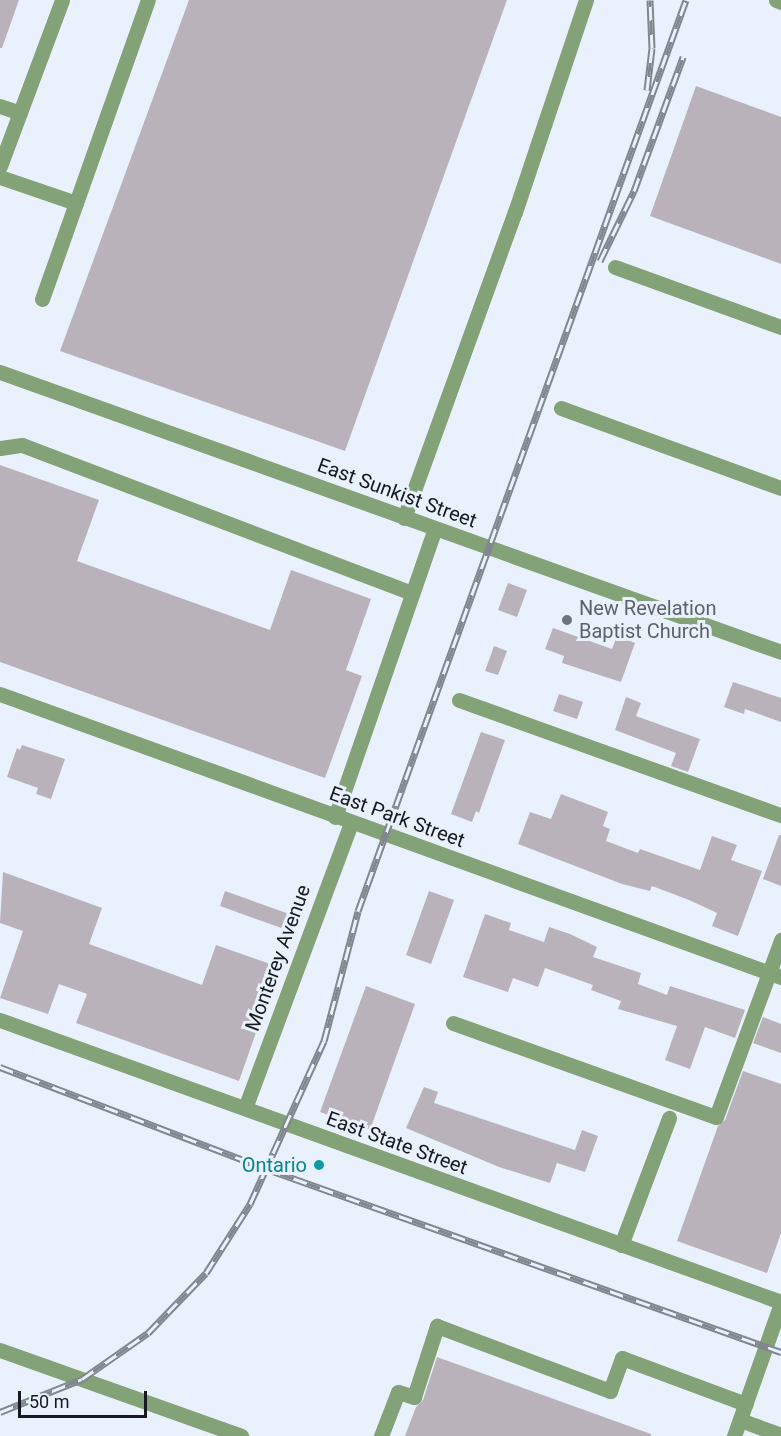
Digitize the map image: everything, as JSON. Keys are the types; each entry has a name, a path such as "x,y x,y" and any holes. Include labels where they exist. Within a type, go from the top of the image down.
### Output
{"street":[{"path":"0,166 62,0"},
{"path":"42,299 148,0"},
{"path":"404,518 515,212 586,0"},
{"path":"776,0 781,2"},
{"path":"0,106 20,113"},
{"path":"0,177 76,203"},
{"path":"615,267 781,327"},
{"name":"East Sunkist Street","path":"0,372 781,652"},
{"path":"561,408 781,488"},
{"path":"0,448 22,445 412,593"},
{"path":"335,817 435,529"},
{"name":"East Park Street","path":"0,694 775,975"},
{"path":"459,700 781,815"},
{"name":"Monterey Avenue","path":"245,1108 351,823"},
{"path":"453,1023 716,1118 775,975 781,940"},
{"name":"East State Street","path":"0,1020 781,1303"},
{"path":"621,1245 669,1118"},
{"path":"734,1436 781,1303"},
{"path":"381,1436 398,1392 414,1397 437,1326 610,1391 622,1358 746,1404"},
{"path":"0,1350 241,1436"},
{"path":"740,1420 781,1435"}],"building":[{"path":"0,0 19,0 2,48 0,48"},
{"path":"189,0 507,0 345,451 60,351"},
{"path":"696,86 781,117 781,264 650,216"},
{"path":"0,465 99,500 77,561 270,630 291,570 371,599 346,670 362,676 325,778 0,662"},
{"path":"508,583 527,590 517,617 498,610"},
{"path":"553,628 612,649 617,636 635,643 621,682 562,663 564,656 545,649"},
{"path":"494,646 507,651 498,675 485,671"},
{"path":"733,682 781,698 781,722 745,709 744,714 724,707"},
{"path":"559,694 583,702 577,719 553,711"},
{"path":"626,697 641,703 636,716 700,739 688,772 671,766 676,753 615,730"},
{"path":"481,732 505,740 479,813 476,811 472,822 451,814"},
{"path":"22,745 65,759 51,799 36,794 38,788 7,777 17,748 20,750"},
{"path":"561,794 608,812 603,826 610,829 606,841 638,853 640,849 700,870 712,836 737,845 731,860 762,871 738,936 712,926 717,913 689,900 652,886 650,891 622,884 518,844 530,812 551,819"},
{"path":"779,835 781,835 781,886 763,879"},
{"path":"3,872 102,908 89,944 202,985 216,945 279,967 239,1081 76,1023 87,994 59,984 48,1014 0,998 23,931 0,923"},
{"path":"225,891 292,915 287,930 220,906"},
{"path":"429,891 454,900 431,964 406,955"},
{"path":"485,914 511,923 509,930 544,942 549,927 570,934 597,947 593,957 641,973 638,984 667,995 670,986 745,1010 735,1038 705,1027 690,1069 665,1060 677,1026 618,1009 621,1001 591,990 593,985 545,968 538,987 513,978 508,992 463,977"},
{"path":"366,986 415,1004 370,1130 320,1112"},
{"path":"763,1017 781,1024 781,1053 753,1043"},
{"path":"743,1071 781,1084 781,1233 767,1273 677,1241 718,1126 725,1120"},
{"path":"424,1087 438,1092 434,1103 575,1150 582,1130 598,1136 585,1172 557,1163 550,1183 499,1167 406,1128"},
{"path":"437,1357 651,1434 651,1436 405,1436 416,1407 423,1400"}],"railway":[{"path":"647,90 652,48 650,0"},
{"path":"0,1412 82,1379 148,1333 206,1273 250,1204 324,1041 358,911 686,0"},
{"path":"600,261 634,191 683,57"},
{"path":"0,1067 267,1169 781,1352"}],"place":[{"name":"New Revelation Baptist Church","path":"567,620"},
{"name":"Ontario","path":"319,1165"}]}
